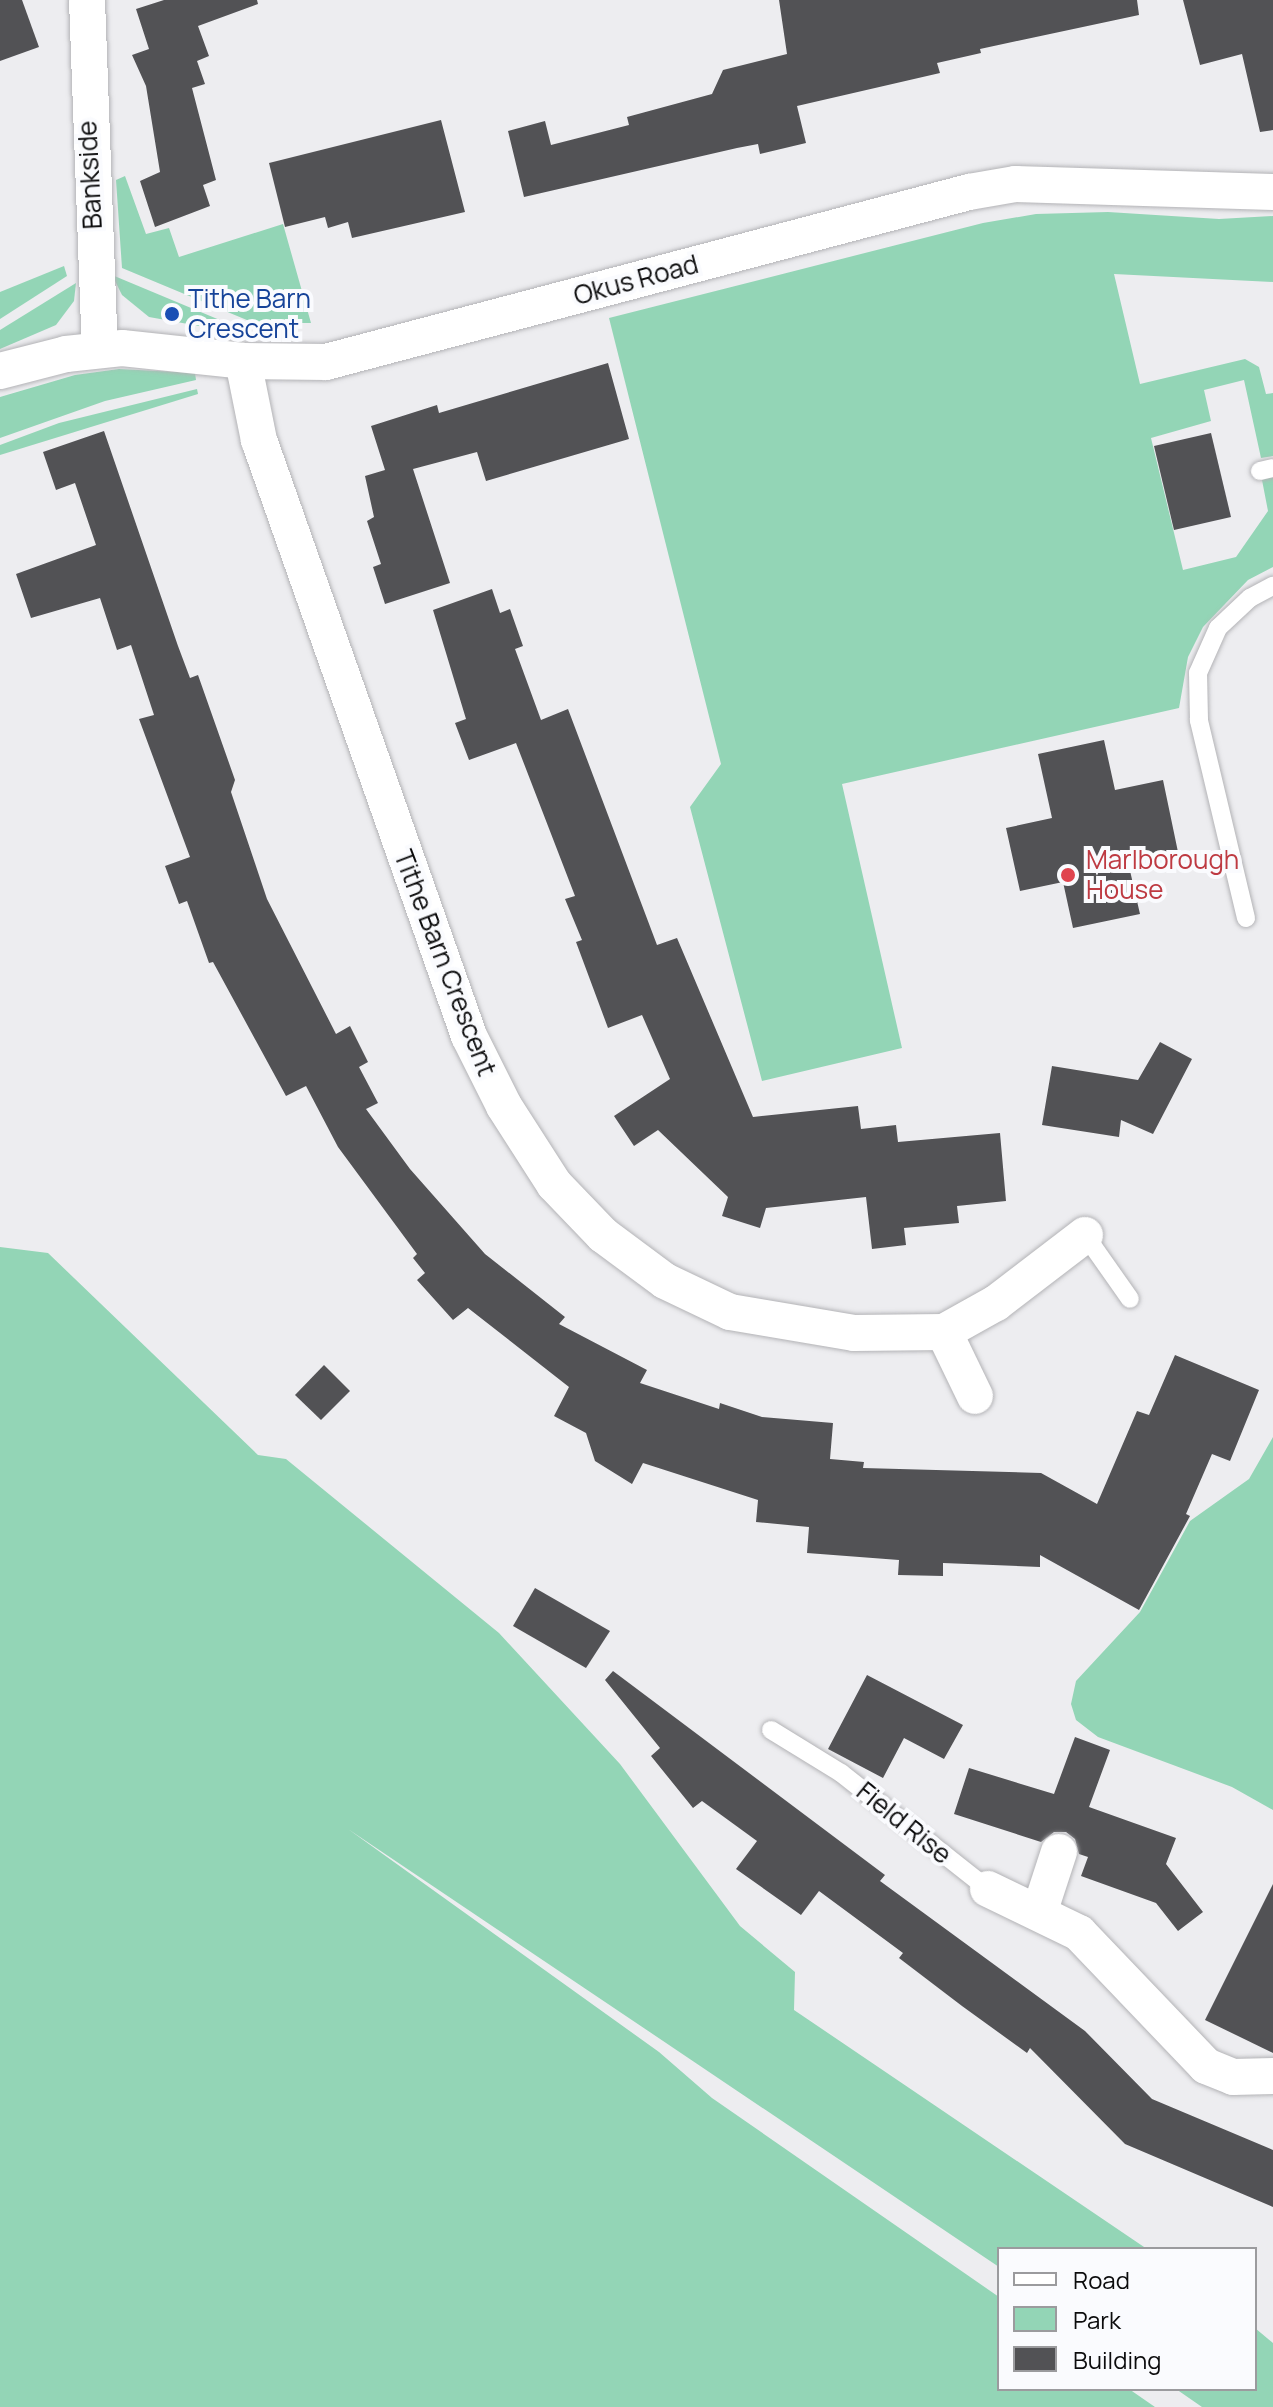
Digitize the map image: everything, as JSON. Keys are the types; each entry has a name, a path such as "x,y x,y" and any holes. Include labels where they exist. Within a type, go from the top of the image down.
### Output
{"street":[{"name":"Bankside","path":"87,0 89,168 100,349"},
{"name":"Okus Road","path":"0,371 100,349 175,351 243,361 326,362 1000,187 1061,182 1273,192"},
{"name":"Tithe Barn Crescent","path":"243,361 259,440 469,1036 504,1106 554,1184 603,1235 665,1281 730,1312 854,1333 944,1332 996,1303 1085,1235"},
{"path":"944,1332 975,1396"},
{"path":"1040,1910 1059,1852"},
{"name":"Field Rise","path":"988,1889 1040,1910 1079,1933 1206,2066 1233,2077 1273,2076"}],"lane":[{"path":"1246,918 1199,720 1198,673 1218,628 1250,598 1273,586"},
{"path":"1085,1235 1130,1299"},
{"name":"Field Rise","path":"771,1730 841,1773 988,1889"}],"green space":[{"path":"125,176 146,234 169,228 179,257 283,224 311,323 254,323 122,268 116,180"},
{"path":"1108,212 1219,219 1273,216 1273,282 1114,274 1140,384 1245,359 1259,367 1266,394 1273,393 1273,456 1261,458 1244,380 1204,390 1211,421 1151,438 1183,570 1236,557 1268,511 1262,480 1273,477 1273,567 1248,580 1203,627 1188,657 1179,708 842,784 902,1048 762,1081 690,807 721,764 609,318 983,223 1036,214"},
{"path":"64,266 67,276 0,319 0,292"},
{"path":"112,275 227,323 227,331 149,317 122,295"},
{"path":"76,283 74,301 56,325 0,349 0,330"},
{"path":"119,369 195,373 196,380 105,401 0,438 0,397 75,375"},
{"path":"197,389 198,394 0,455 0,445 59,423"},
{"path":"0,1247 48,1253 258,1455 286,1459 499,1633 620,1764 740,1926 795,1972 794,2010 1144,2247 997,2247 997,2266 348,1829 659,2052 712,2098 997,2296 997,2391 1132,2391 1155,2407 0,2407"},
{"path":"1273,1437 1273,1810 1232,1787 1098,1737 1076,1720 1071,1704 1076,1681 1140,1612 1190,1521 1249,1479"},
{"path":"1257,2330 1273,2343 1273,2407 1202,2407 1179,2391 1257,2391"}],"building":[{"path":"0,0 22,0 39,47 0,61"},
{"path":"164,0 257,0 258,4 198,26 209,56 197,61 205,84 192,88 216,180 203,185 210,206 155,227 140,181 160,172 146,86 132,55 149,49 136,9"},
{"path":"779,0 1137,0 1139,15 980,49 981,53 937,63 940,73 797,106 806,143 760,154 758,144 737,148 524,197 508,131 545,121 551,145 629,125 627,117 712,94 723,70 787,54"},
{"path":"1183,0 1273,0 1273,130 1260,132 1242,54 1200,65"},
{"path":"441,120 465,212 352,238 348,222 328,228 325,217 285,227 269,163"},
{"path":"608,363 629,439 486,481 477,452 413,469 450,583 385,604 373,567 381,564 367,521 374,517 365,476 385,470 371,426 437,405 439,413"},
{"path":"104,431 190,678 198,675 235,780 231,792 267,899 336,1034 350,1026 368,1062 359,1067 378,1103 366,1109 410,1169 485,1254 565,1317 559,1324 647,1370 640,1383 719,1409 720,1403 762,1417 833,1423 830,1459 864,1462 863,1468 1041,1473 1097,1504 1137,1411 1149,1415 1175,1355 1259,1390 1230,1461 1212,1454 1186,1514 1190,1516 1139,1610 1040,1555 1040,1567 943,1563 943,1576 898,1575 899,1560 807,1553 809,1527 756,1522 758,1500 643,1463 632,1484 595,1461 586,1433 554,1416 569,1387 468,1308 453,1320 417,1280 425,1273 413,1258 417,1254 338,1147 306,1086 286,1096 213,962 209,963 187,901 179,904 165,866 190,857 139,719 154,715 131,645 117,650 100,598 31,618 16,574 96,545 75,483 56,490 43,452"},
{"path":"1211,433 1231,517 1174,530 1154,446"},
{"path":"492,589 500,613 510,609 523,646 515,649 541,720 568,709 657,945 677,938 753,1117 858,1106 861,1129 896,1125 898,1142 1000,1133 1006,1201 957,1206 959,1223 904,1228 906,1245 872,1249 866,1197 766,1208 760,1228 722,1216 728,1197 658,1130 634,1146 614,1116 670,1079 642,1015 608,1028 576,942 582,940 565,899 575,896 516,743 469,760 455,723 466,719 433,610"},
{"path":"1104,740 1115,790 1163,780 1178,852 1128,862 1140,914 1073,928 1063,882 1020,891 1006,828 1052,818 1038,754"},
{"path":"1160,1042 1192,1059 1153,1134 1121,1120 1119,1137 1042,1125 1052,1066 1138,1080"},
{"path":"324,1365 350,1391 321,1420 295,1395"},
{"path":"535,1588 610,1631 586,1668 513,1626"},
{"path":"613,1671 885,1875 880,1881 1085,2031 1152,2099 1273,2150 1273,2207 1125,2144 1030,2048 1027,2053 962,2006 899,1958 903,1953 819,1891 801,1915 736,1869 757,1841 702,1801 693,1808 651,1756 660,1748 605,1680"},
{"path":"867,1675 963,1725 944,1759 904,1738 883,1778 828,1749"},
{"path":"1075,1737 1110,1750 1089,1807 1176,1838 1166,1864 1203,1912 1178,1931 1156,1903 1081,1876 1088,1857 1079,1854 1075,1839 1066,1832 1054,1832 1041,1842 954,1814 969,1768 1054,1794"},
{"path":"1273,1884 1273,2053 1205,2020"}],"place":[{"name":"Tithe Barn Crescent","path":"172,314"},
{"name":"Marlborough House","path":"1068,875"}]}
